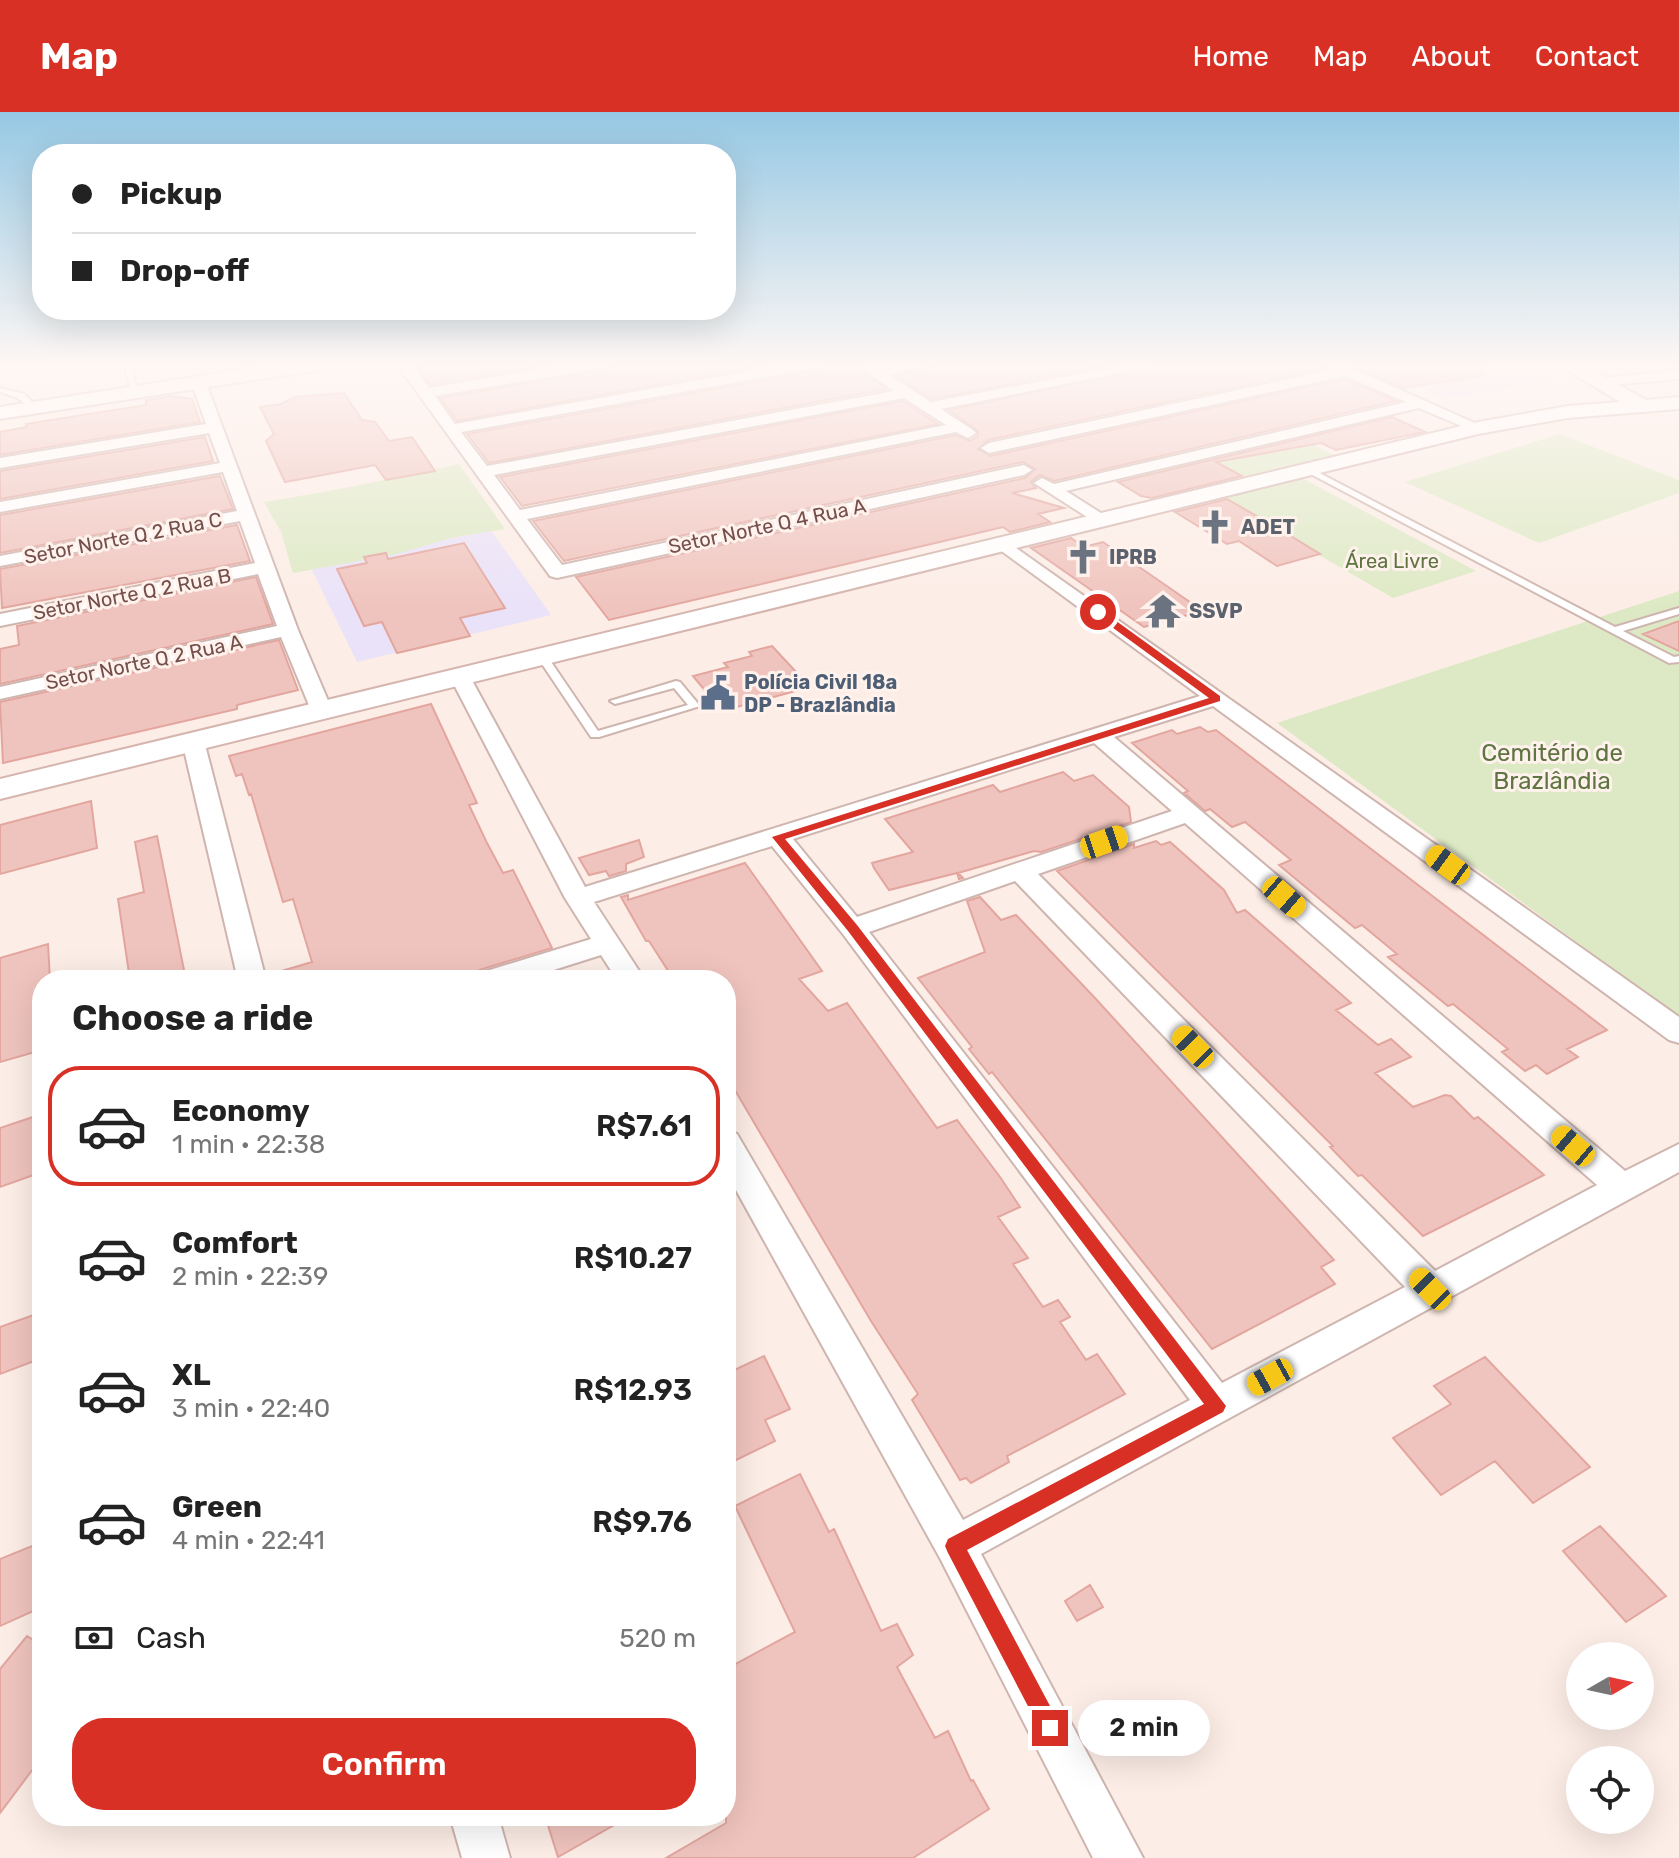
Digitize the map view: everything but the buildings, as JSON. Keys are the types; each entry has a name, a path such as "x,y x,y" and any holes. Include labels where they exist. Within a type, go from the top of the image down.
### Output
{"street":[{"path":"0,463 111,444"},
{"path":"221,444 288,630 321,710"},
{"path":"463,444 516,516 872,444"},
{"path":"483,472 630,444"},
{"path":"984,444 1098,519"},
{"path":"989,448 1005,444"},
{"path":"1052,489 1243,444"},
{"path":"0,789 1410,444"},
{"path":"0,507 228,466"},
{"name":"Setor Norte Q 4 Rua A","path":"516,516 557,572 1024,470"},
{"name":"Setor Norte Q 2 Rua C","path":"0,561 245,515"},
{"path":"1002,543 1679,1032"},
{"name":"Setor Norte Q 2 Rua B","path":"0,620 265,567"},
{"name":"Setor Norte Q 2 Rua A","path":"0,693 288,630"},
{"path":"459,675 578,898 625,970"},
{"path":"578,898 1216,698"},
{"path":"1098,735 1621,1187"},
{"path":"193,741 250,970"},
{"path":"852,928 1188,814"},
{"path":"778,837 852,928 1217,1406"},
{"path":"1020,871 1430,1289"},
{"path":"522,970 607,943"},
{"path":"955,1546 1679,1157"},
{"path":"736,1161 955,1546 1119,1858"},
{"path":"477,1826 486,1858"}],"lane":[{"path":"1308,469 1673,661 1679,659"},
{"path":"1615,630 1679,611"},
{"path":"541,655 595,735 695,706 676,684 615,701"}],"shaded area":[{"path":"491,530 551,615 357,662 311,568"}],"green space":[{"path":"1277,444 1313,444 1334,455 1247,477 1212,459"},
{"path":"1526,444 1587,444 1679,480 1679,493 1539,543 1405,482"},
{"path":"459,464 505,529 451,538 397,554 293,573 281,532 264,502 338,489"},
{"name":"Área Livre","path":"1302,478 1476,571 1393,598 1221,498"},
{"name":"Cemitério de Brazlândia","path":"1679,591 1679,1017 1277,723"}],"place":[{"name":"ADET","path":"1215,527"},
{"name":"IPRB","path":"1083,557"},
{"name":"SSVP","path":"1163,611"},
{"name":"Polícia Civil 18a DP - Brazlândia","path":"718,693"}],"route":[{"path":"1050,1728 955,1546 1217,1406 852,928 778,837 1216,698 1098,612"}]}
